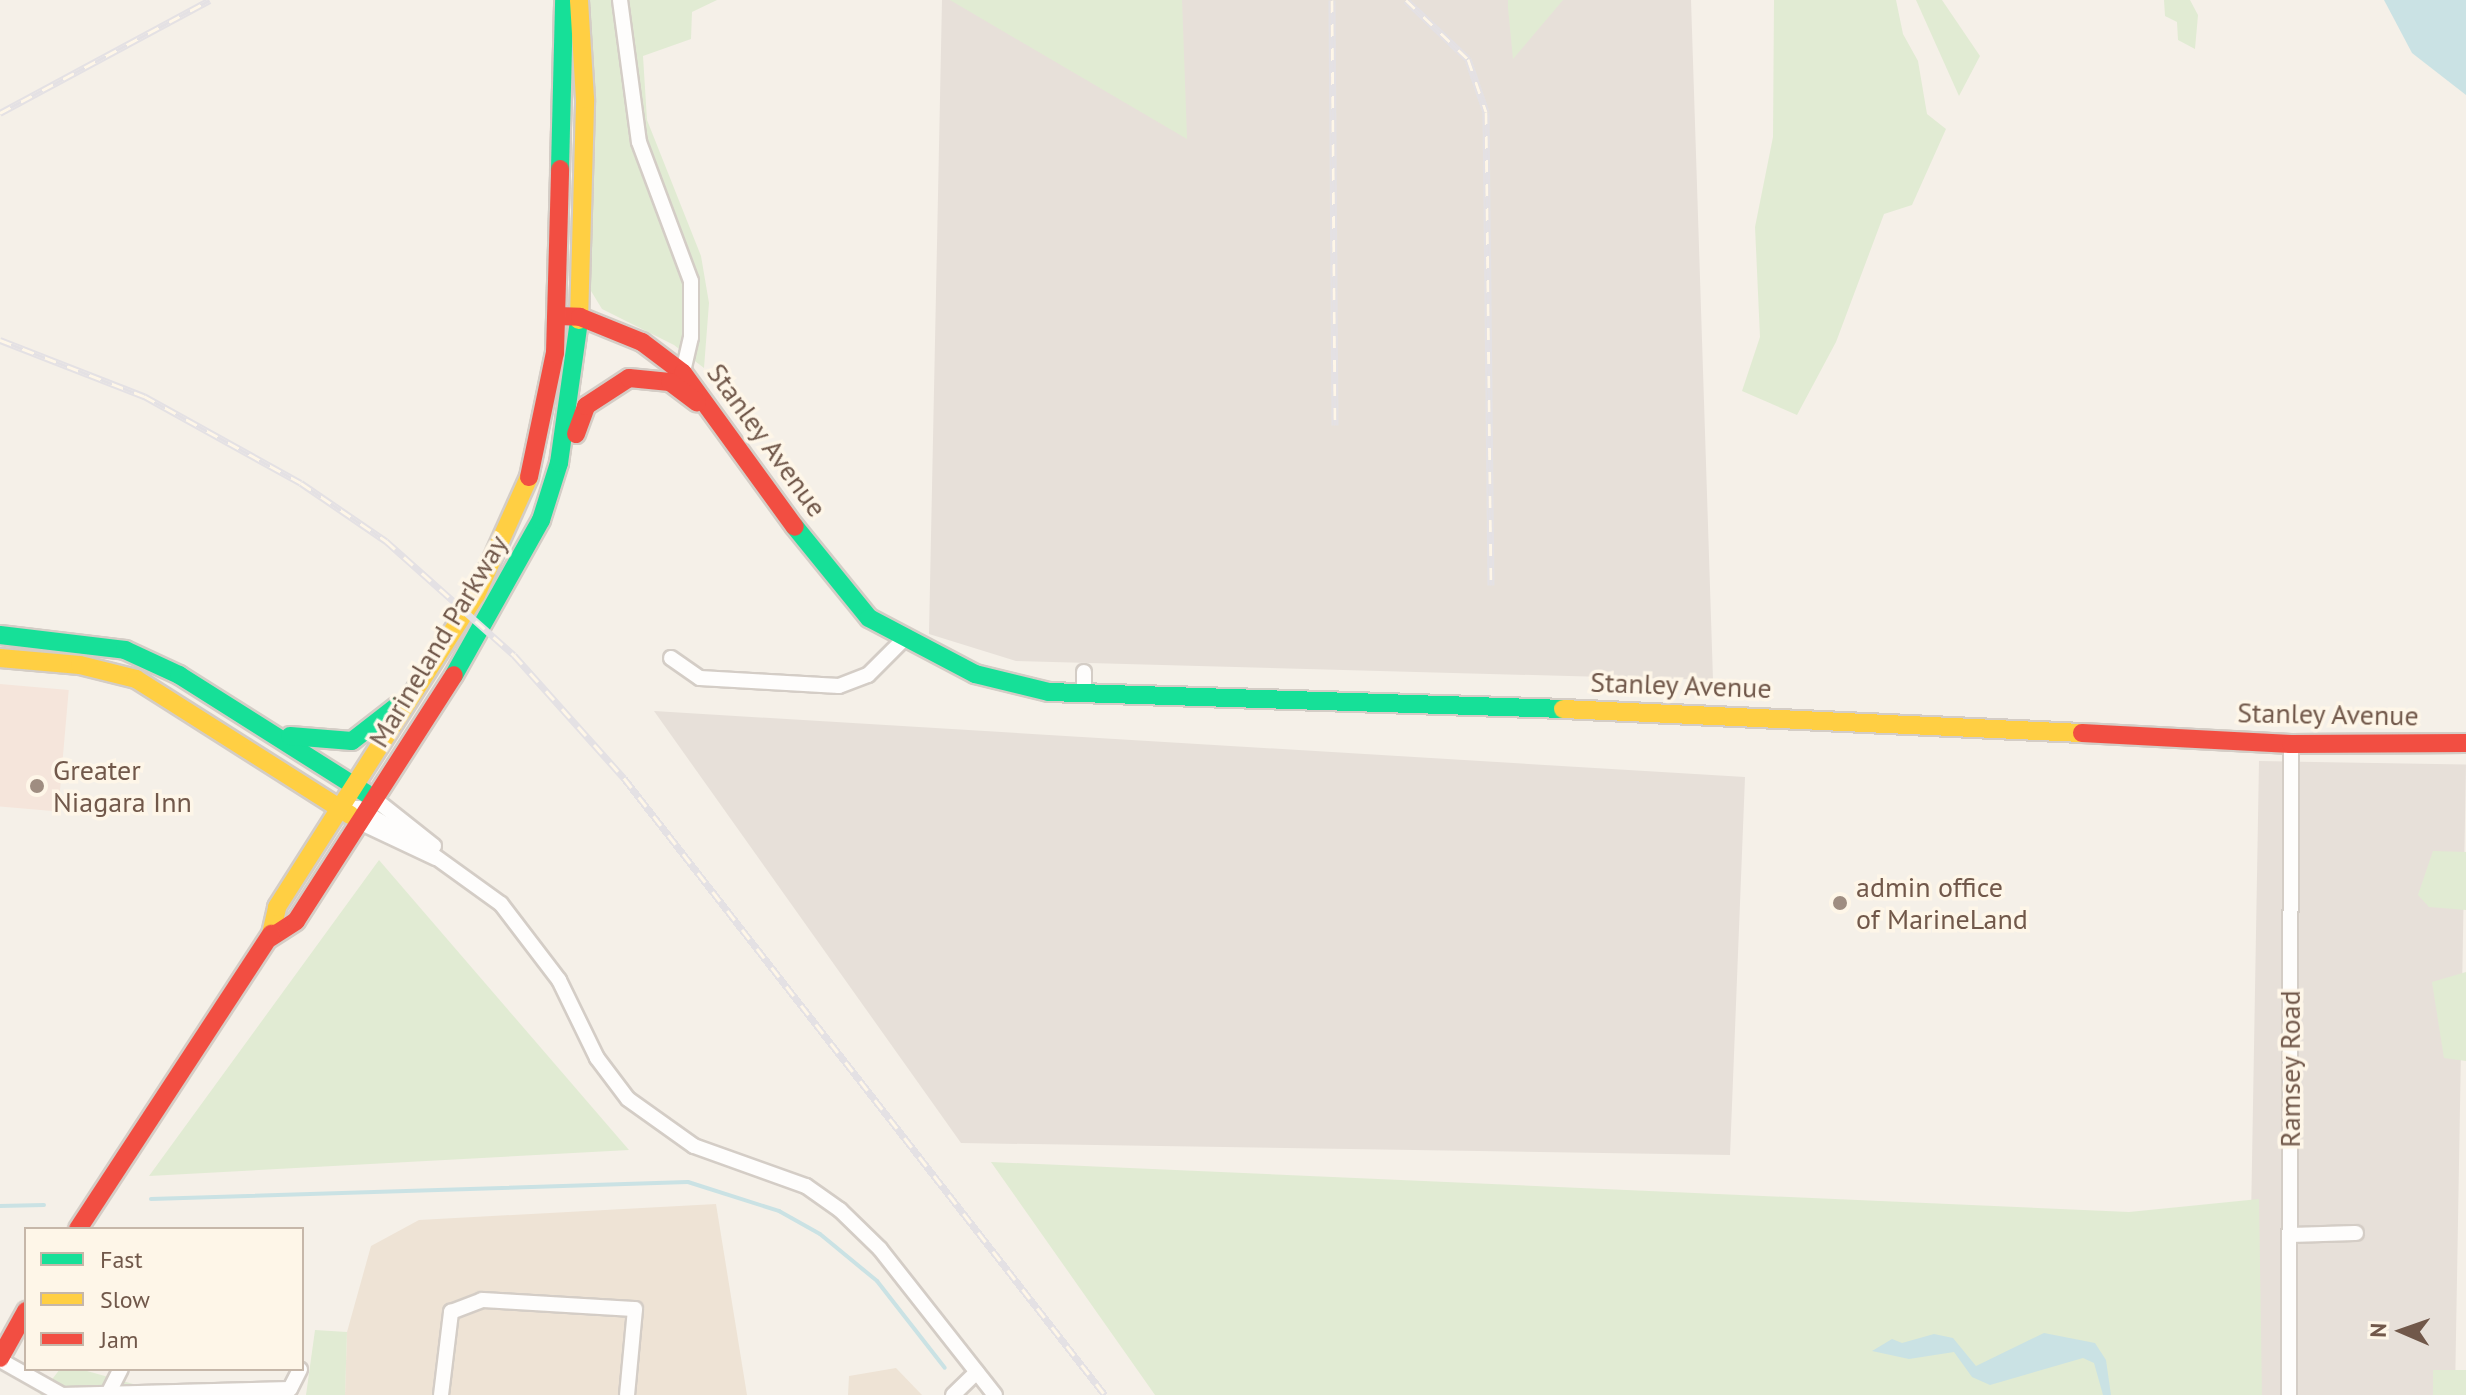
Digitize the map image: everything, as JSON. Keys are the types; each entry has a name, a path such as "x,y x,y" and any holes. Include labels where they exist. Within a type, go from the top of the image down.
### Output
{"main road":[{"name":"Marineland Parkway","path":"79,1227 270,938 277,907 482,584 527,489 551,389 557,316 564,0"},
{"name":"Marineland Parkway","path":"270,938 296,921 367,812 501,600 541,520 559,463 580,317 585,99 579,0"},
{"name":"Stanley Avenue","path":"557,316 580,317 642,342 683,373 837,584 869,618 903,640 975,674 1049,692 1759,715 2291,744 2466,743"},
{"path":"501,600 536,546 586,406 602,390 629,378 670,382 716,416"},
{"path":"0,635 125,650 271,731 355,787 367,812"},
{"path":"0,658 80,665 136,679 340,808 367,812"},
{"path":"271,731 312,742 352,741 422,680"},
{"path":"0,1359 24,1315"}],"street":[{"path":"620,0 639,142 691,281 691,337 683,373"},
{"path":"671,658 700,678 839,686 868,675 903,640"},
{"path":"1084,672 1084,693"},
{"name":"Ramsey Road","path":"2289,1395 2291,744"},
{"path":"367,812 419,855 444,859"},
{"path":"367,812 429,839 444,859 501,904 529,940 628,1099 694,1146 806,1186 840,1210 880,1249 995,1395"},
{"path":"2290,1235 2356,1233"},
{"path":"441,1395 444,1332 461,1303 635,1309 627,1395"},
{"path":"0,1359 62,1395 290,1389 299,1371"},
{"path":"108,1394 120,1371"},
{"path":"953,1395 977,1372"}],"shaded area":[{"path":"942,0 1691,0 1713,680 1016,661 929,634"},
{"path":"0,684 69,690 58,812 0,806"},
{"path":"654,711 1745,777 1730,1155 961,1143"},
{"path":"2259,761 2466,765 2455,1395 2248,1395"},
{"path":"716,1204 747,1395 345,1395 347,1332 371,1246 419,1220"},
{"path":"896,1368 922,1395 848,1395 849,1376"}],"green space":[{"path":"585,0 717,0 692,12 691,39 643,56 647,120 701,256 709,303 704,368 674,345 602,309 591,291"},
{"path":"950,0 1182,0 1187,139"},
{"path":"1508,0 1563,0 1513,59 1508,7"},
{"path":"1774,0 1896,0 1903,34 1918,61 1927,114 1946,129 1912,205 1884,214 1836,342 1797,415 1742,391 1760,337 1755,227 1773,137"},
{"path":"1916,0 1942,0 1980,56 1959,96"},
{"path":"2164,0 2190,0 2198,15 2195,49 2178,40 2177,22 2165,16"},
{"path":"2433,851 2466,852 2466,910 2429,907 2418,895"},
{"path":"379,860 629,1150 149,1176"},
{"path":"2466,972 2466,1061 2444,1058 2432,982"},
{"path":"991,1162 2129,1212 2259,1199 2262,1395 1155,1395"},
{"path":"315,1330 347,1332 345,1395 306,1395"},
{"path":"2433,1370 2466,1370 2466,1395 2433,1395"},
{"path":"58,1371 87,1371 172,1395 40,1395"}],"water":[{"path":"2384,0 2466,0 2466,95 2412,53"},
{"path":"2044,1333 2095,1343 2106,1360 2111,1395 2103,1395 2094,1363 2083,1358 1990,1385 1972,1377 1954,1352 1909,1359 1872,1351 1892,1339 1902,1343 1934,1334 1953,1338 1976,1366"}],"waterway":[{"path":"151,1199 688,1182 779,1211 820,1234 877,1281 945,1368"},
{"path":"0,1206 44,1205"}],"railway":[{"path":"0,113 210,0"},
{"path":"1332,0 1335,425"},
{"path":"1406,0 1468,59 1486,112 1491,585"},
{"path":"0,340 144,396 301,483 386,541 514,655 624,778 1105,1395"}],"traffic: fast":[{"path":"560,169 564,0"},
{"path":"454,675 541,520 559,463 579,320"},
{"path":"795,527 869,618 975,674 1049,692 1563,709"},
{"path":"0,635 125,650 179,675 366,793"},
{"path":"290,736 352,741 397,706"}],"traffic: slow":[{"path":"579,0 585,99 579,320"},
{"path":"271,934 277,907 476,595 529,477"},
{"path":"0,658 80,665 136,679 350,815"},
{"path":"1563,709 2082,733"}],"traffic: jam":[{"path":"529,477 555,353 560,169"},
{"path":"557,316 580,317 642,342 683,373 795,527"},
{"path":"576,434 586,406 629,378 670,382 697,402"},
{"path":"270,938 296,921 454,675"},
{"path":"2082,733 2291,744 2466,743"},
{"path":"79,1227 271,934"},
{"path":"0,1358 24,1315"}],"place":[{"name":"Greater Niagara Inn","path":"37,786"},
{"name":"admin office of MarineLand","path":"1840,903"}]}
